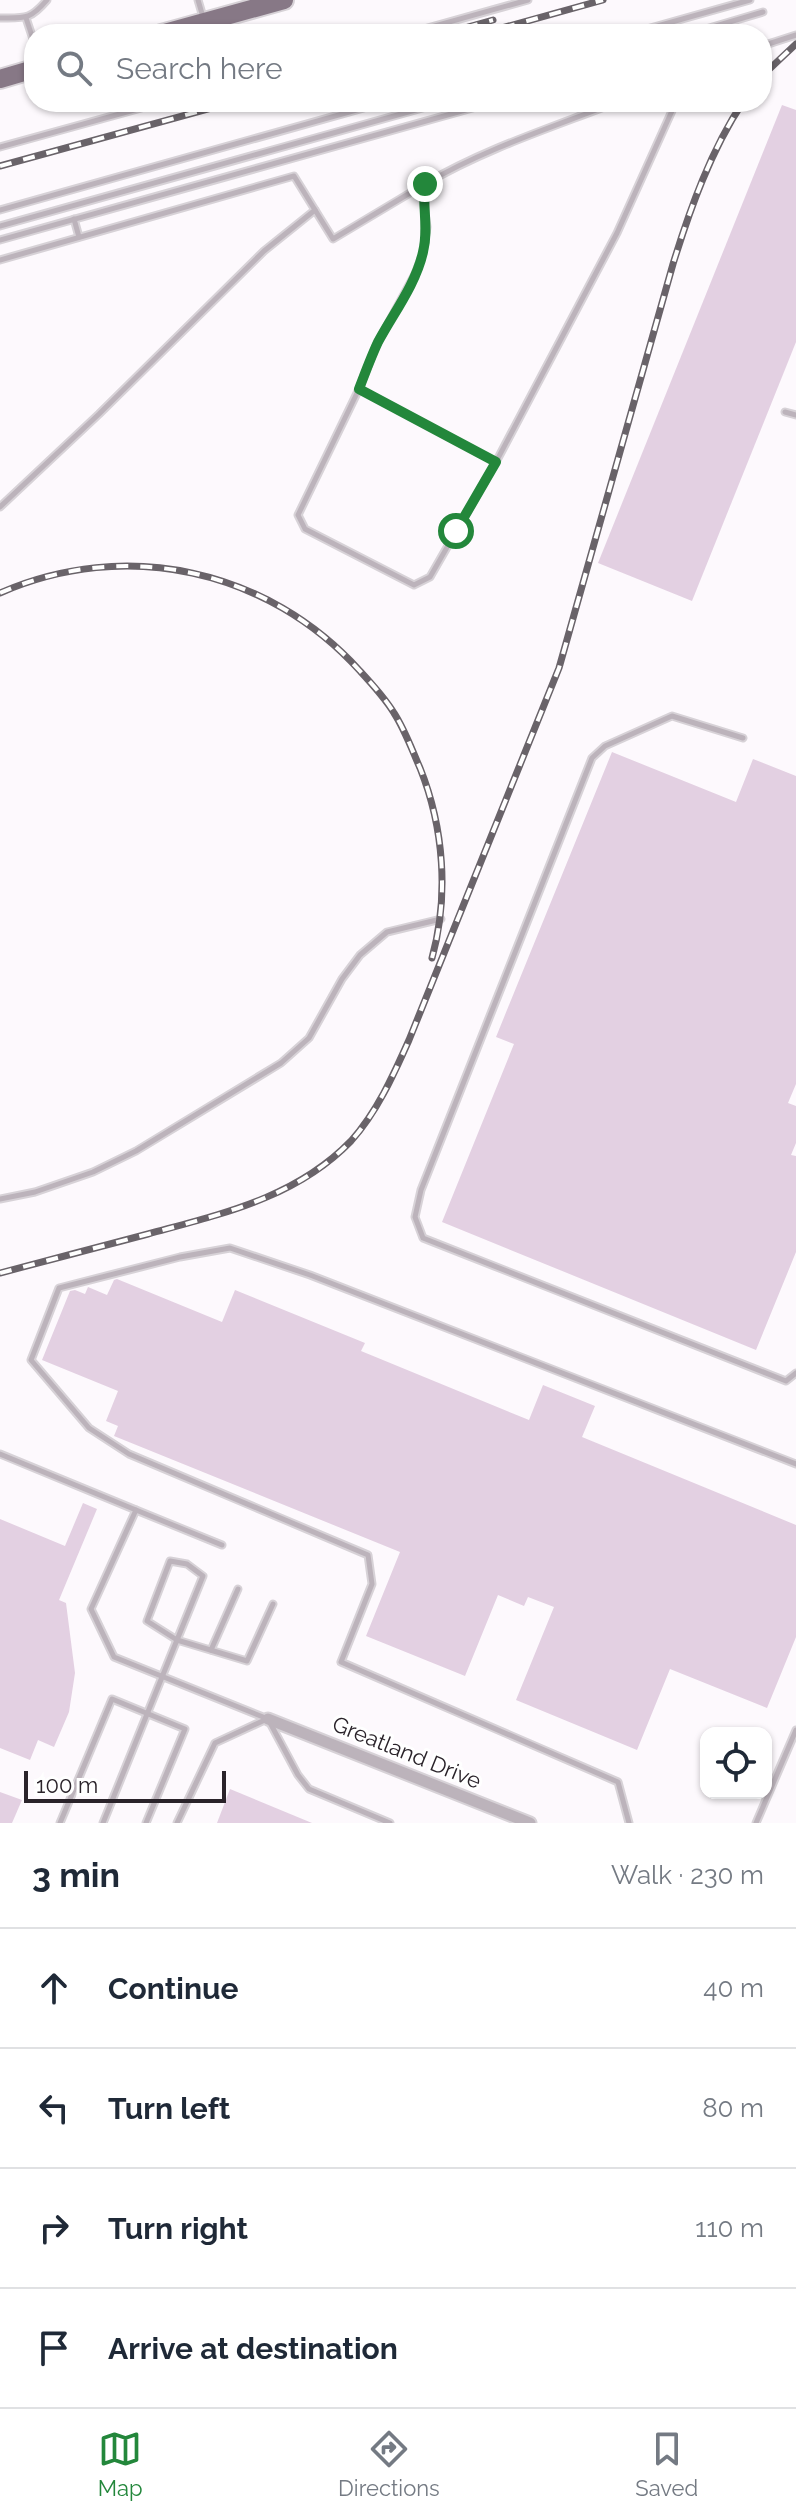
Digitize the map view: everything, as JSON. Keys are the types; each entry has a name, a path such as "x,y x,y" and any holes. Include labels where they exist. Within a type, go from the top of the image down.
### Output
{"main road":[{"path":"197,24 284,0"},
{"path":"0,79 24,72"}],"street":[{"name":"Greatland Drive","path":"268,1719 530,1823"}],"lane":[{"path":"0,18 26,18 47,0"},
{"path":"198,0 204,22"},
{"path":"442,24 528,0"},
{"path":"665,24 750,0"},
{"path":"723,24 763,12"},
{"path":"26,18 28,24"},
{"path":"772,43 796,35"},
{"path":"0,147 127,112"},
{"path":"0,210 349,112"},
{"path":"0,226 408,112"},
{"path":"0,240 458,112"},
{"path":"0,260 294,176 333,239 442,174 591,112"},
{"path":"425,184 423,199 427,227 423,253 415,274 376,346 359,389 298,515 305,529 414,585 430,577 496,462 617,233 671,112"},
{"path":"0,507 264,251 315,210"},
{"path":"74,219 79,237"},
{"path":"359,389 496,462"},
{"path":"785,412 796,415"},
{"path":"743,738 672,716 605,746 592,758 421,1190 415,1217 423,1238 786,1381 796,1373"},
{"path":"0,1199 35,1192 93,1172 136,1151 281,1063 309,1038 342,979 360,955 387,932 441,919"},
{"path":"629,1823 618,1782 341,1662 372,1584 368,1555 129,1454 89,1428 31,1360 59,1288 180,1257 230,1248 310,1275 796,1464"},
{"path":"0,1454 222,1545"},
{"path":"136,1510 91,1609 114,1657 268,1719 298,1775 309,1789 390,1823"},
{"path":"103,1823 148,1714 177,1640 203,1576 187,1564 170,1561 147,1621 177,1640 247,1661 273,1604"},
{"path":"211,1650 238,1589"},
{"path":"60,1823 112,1699 185,1729 146,1823"},
{"path":"177,1823 215,1743 268,1719"},
{"path":"756,1823 796,1730"}],"building":[{"path":"782,105 796,110 796,342 692,601 598,563"},
{"path":"612,752 736,802 753,759 796,776 796,1084 788,1103 796,1106 796,1143 791,1155 796,1156 796,1252 756,1350 442,1222 514,1044 496,1037"},
{"path":"117,1279 222,1322 235,1290 365,1343 361,1351 529,1420 543,1385 595,1406 582,1437 796,1525 796,1637 767,1708 670,1669 637,1750 516,1700 554,1607 528,1597 524,1606 498,1595 465,1676 366,1636 400,1552 114,1436 118,1426 106,1421 118,1391 42,1360 70,1291 85,1294 88,1287 107,1295"},
{"path":"83,1503 97,1509 59,1600 66,1603 75,1673 69,1712 54,1747 38,1740 30,1760 0,1748 0,1519 65,1546"},
{"path":"230,1789 312,1823 217,1823"},
{"path":"0,1792 22,1800 12,1823 0,1823"}],"railway":[{"path":"516,24 603,0"},
{"path":"479,24 493,20"},
{"path":"772,67 796,44"},
{"path":"0,166 197,112"},
{"path":"0,1273 203,1219 282,1190 329,1161 351,1141 377,1106 409,1040 559,668 673,264 711,160 737,112"},
{"path":"0,593 48,576 96,568 145,567 192,573 239,587 283,608 323,636 360,671 390,707 408,740 428,791 439,838 442,886 441,911 432,958"}],"route":[{"path":"425,184 423,199 427,227 423,253 376,346 359,389 496,462 456,531"}]}
